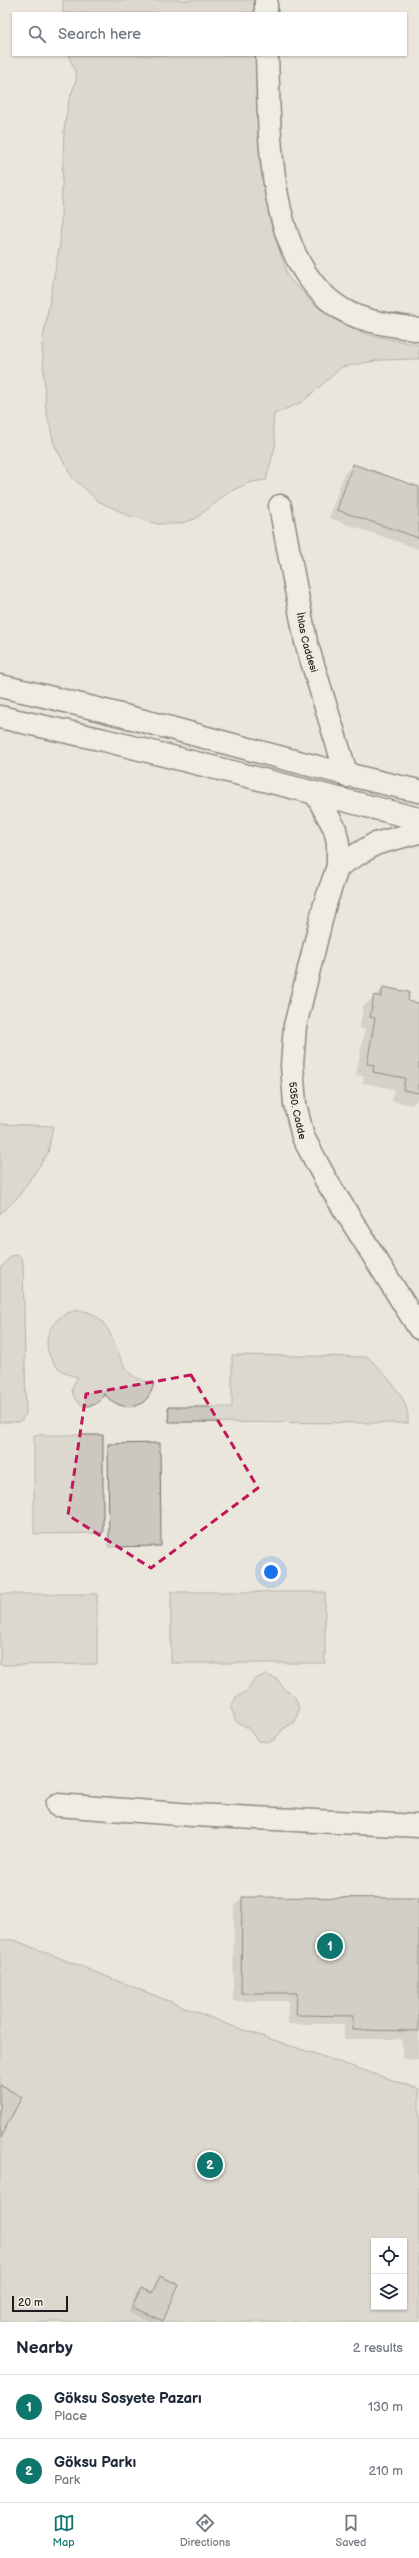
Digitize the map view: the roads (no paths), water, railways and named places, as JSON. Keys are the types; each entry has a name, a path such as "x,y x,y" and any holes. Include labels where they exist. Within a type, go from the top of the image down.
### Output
{"street":[{"path":"266,0 266,12"},
{"path":"267,56 271,148 275,182 281,213 299,262 313,284 328,299 346,312 419,330"},
{"name":"İhlas Caddesi","path":"280,506 306,642 347,776"},
{"path":"0,686 54,698 347,776 419,791"},
{"path":"0,717 104,740 419,819"},
{"name":"5350. Cadde","path":"309,792 335,829 338,843 338,866 324,904 295,1026 292,1065 295,1104 303,1137 326,1180 419,1328"},
{"path":"338,866 374,844 419,832"},
{"path":"57,1805 193,1815 419,1826"}],"place":[{"name":"Göksu Sosyete Pazarı","path":"330,1946"},
{"name":"Göksu Parkı","path":"210,2165"}]}
